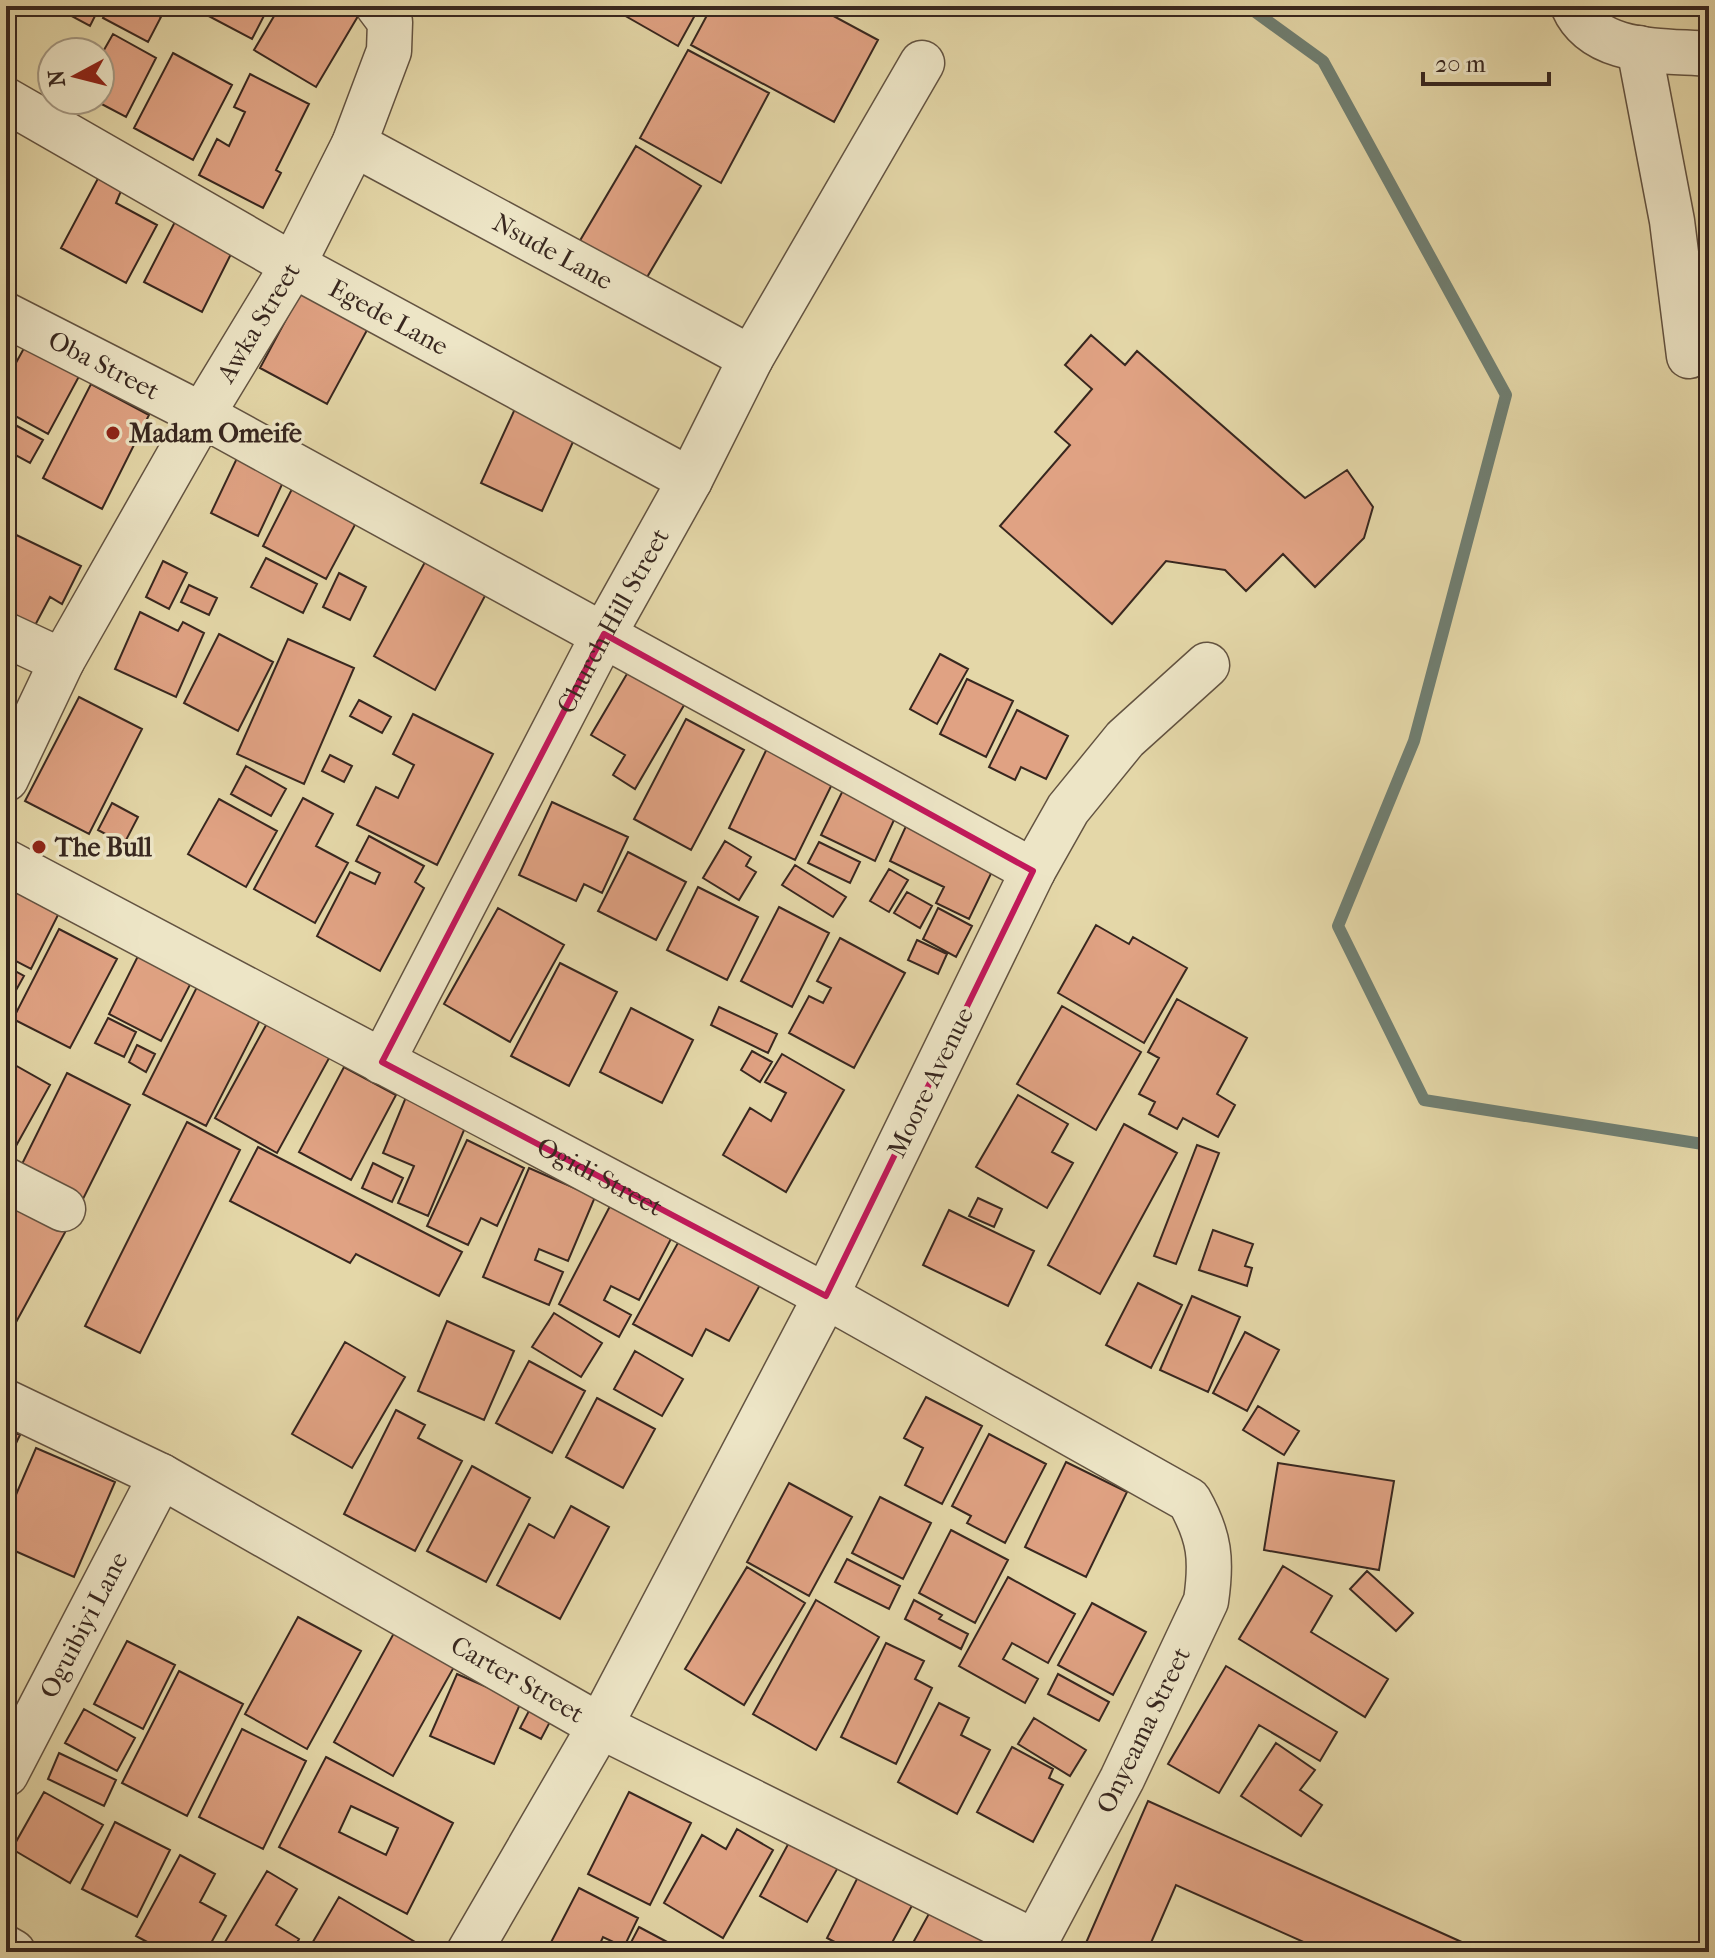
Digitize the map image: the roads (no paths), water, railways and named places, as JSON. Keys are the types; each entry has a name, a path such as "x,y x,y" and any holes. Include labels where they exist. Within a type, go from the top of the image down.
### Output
{"street":[{"path":"1573,6 1583,25 1609,42 1709,54"},
{"name":"Awka Street","path":"6,779 62,661 202,415 293,265 354,144 389,51 384,14"},
{"path":"1639,48 1672,221 1689,356"},
{"name":"Church Hill Street","path":"382,1062 604,634 690,480 751,358 922,63"},
{"name":"Egede Lane","path":"6,100 293,265 690,480"},
{"name":"Nsude Lane","path":"354,144 751,358"},
{"name":"Oba Street","path":"6,315 202,415 604,634"},
{"path":"604,634 1033,871"},
{"path":"6,635 62,661"},
{"name":"Moore Avenue","path":"600,1726 826,1296 1033,871 1068,809 1125,739 1207,665"},
{"name":"Ogidi Street","path":"6,862 826,1296 1189,1500"},
{"path":"6,1180 63,1209"},
{"name":"Carter Street","path":"6,1402 161,1476 600,1726 1032,1947"},
{"name":"Oguibiyi Lane","path":"9,1762 161,1476"},
{"name":"Onyeama Street","path":"1032,1947 1122,1779 1206,1601 1210,1574 1209,1547 1201,1521 1189,1500"},
{"path":"469,1952 600,1726"},
{"path":"6,1948 13,1952"}],"waterway":[{"path":"1247,6 1323,61 1506,395 1414,741 1338,926 1424,1100 1709,1145"}],"place":[{"name":"Madam Omeife","path":"113,433"},
{"name":"The Bull","path":"39,847"}]}
